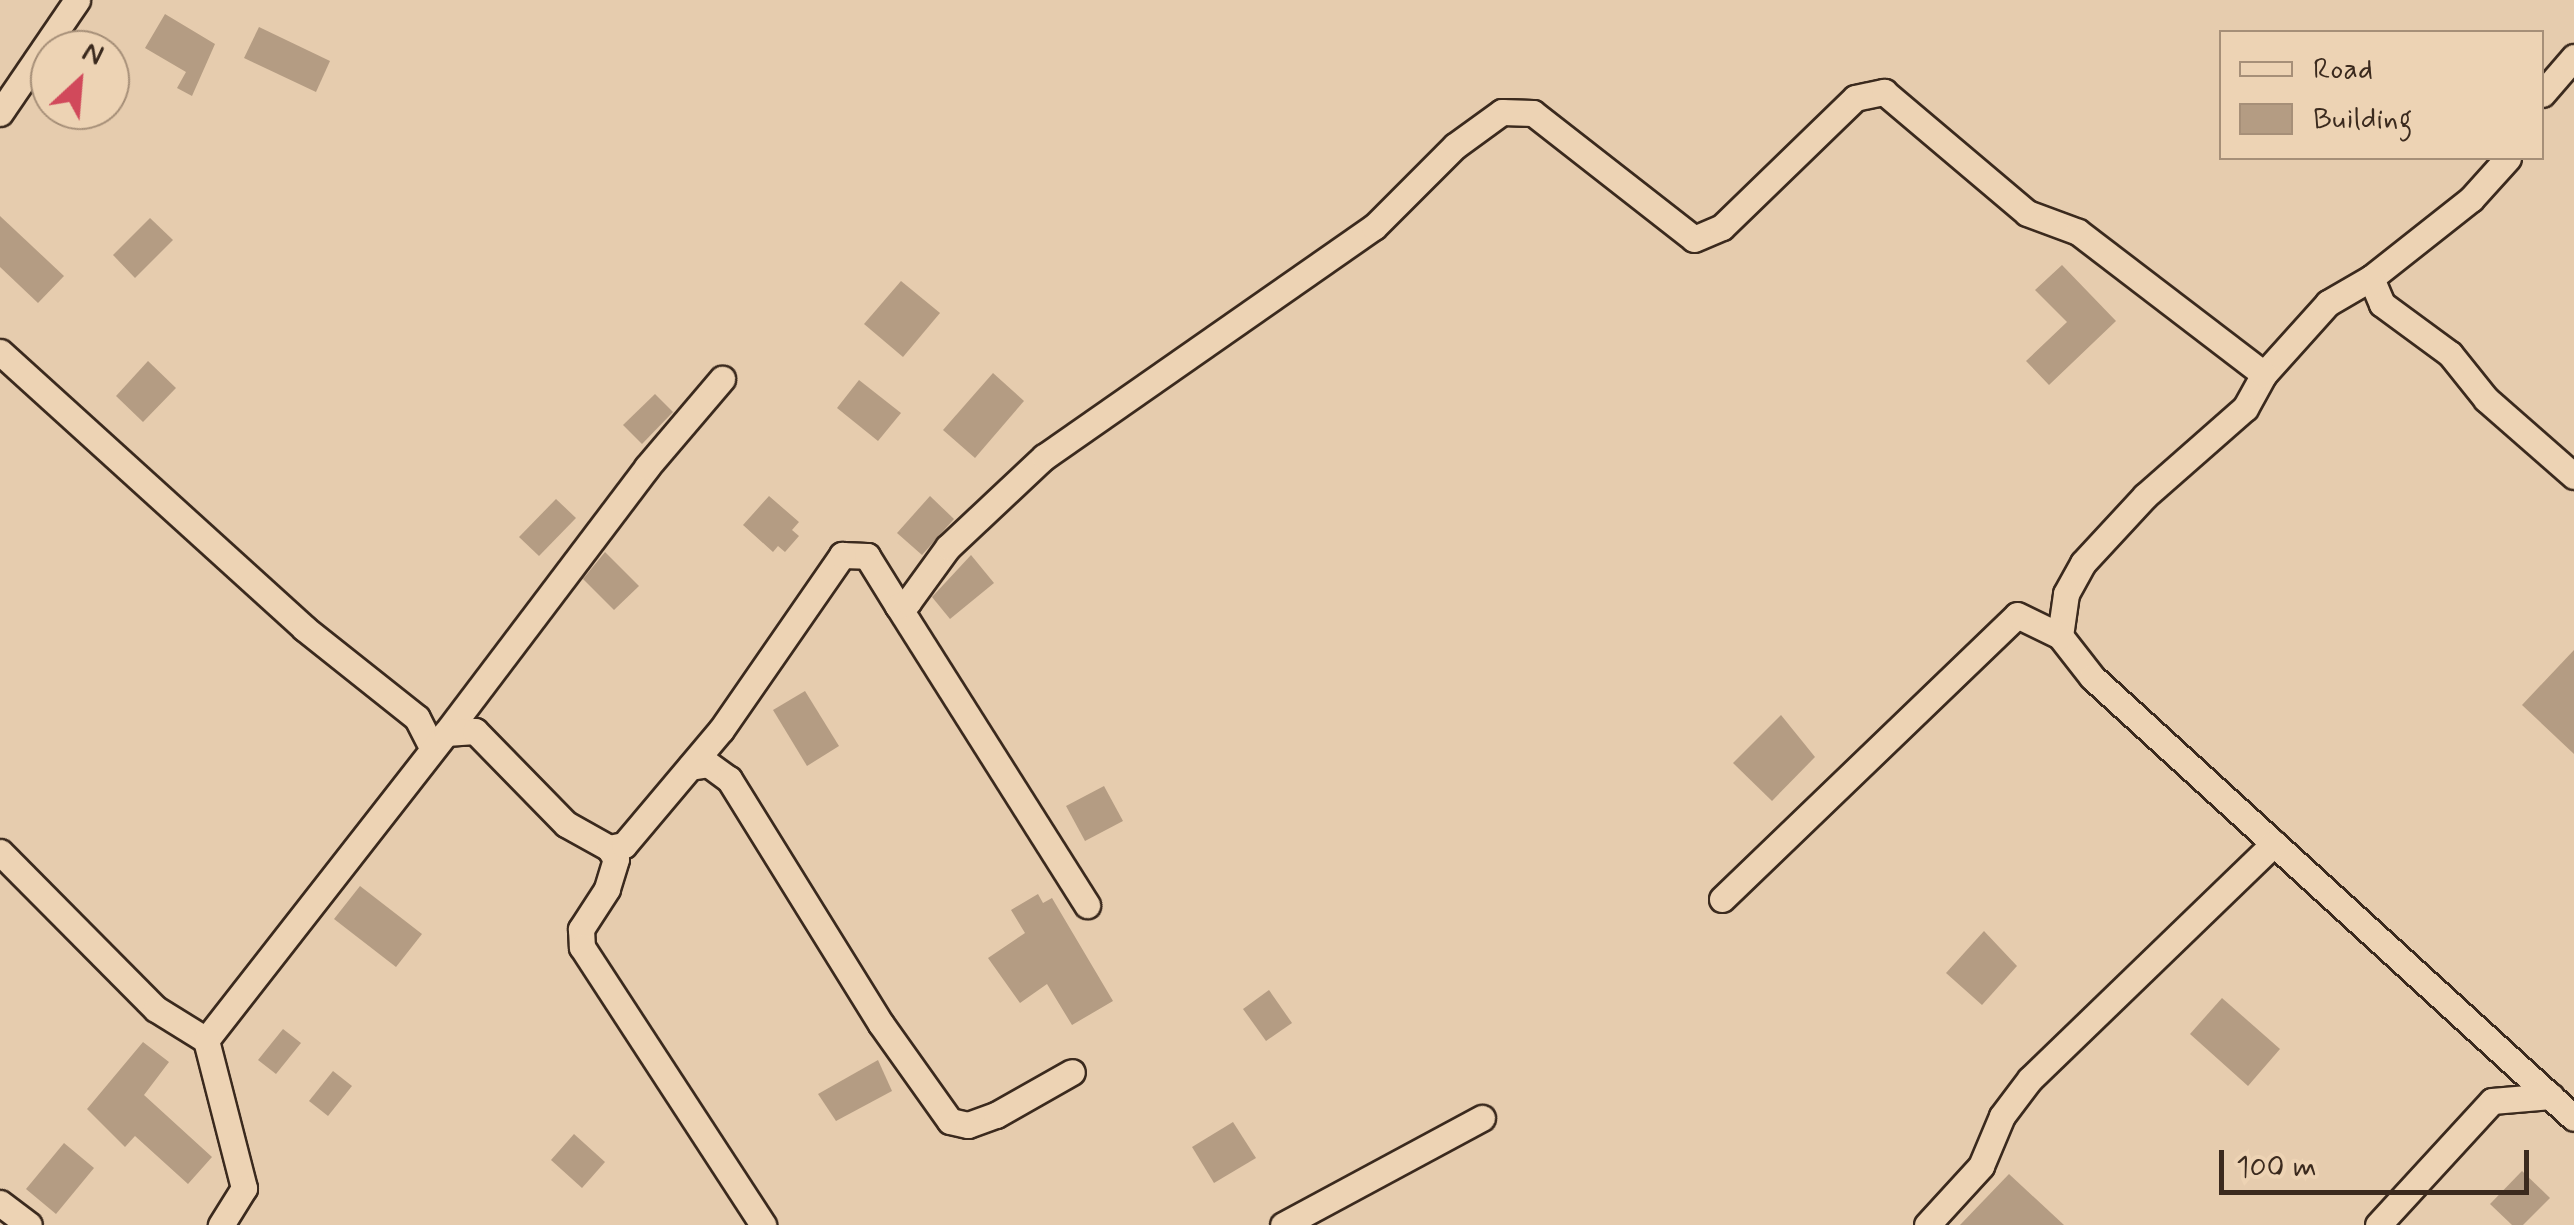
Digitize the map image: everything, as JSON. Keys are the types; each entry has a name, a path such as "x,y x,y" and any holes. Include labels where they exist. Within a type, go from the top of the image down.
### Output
{"street":[{"path":"0,114 77,0"},
{"path":"2544,92 2574,57"},
{"path":"898,606 948,547 1044,456 1374,227 1455,146 1502,112 1533,114 1694,239 1722,227 1856,98 1884,92 2028,213 2078,232 2264,374"},
{"path":"2060,636 2066,594 2084,563 2145,496 2245,408 2264,374 2328,304 2371,278 2470,199 2506,160"},
{"path":"2371,278 2382,304 2450,354 2486,399 2574,476"},
{"path":"0,352 304,628 417,718 438,740"},
{"path":"206,1040 240,1004 647,467 722,379"},
{"path":"609,848 642,829 842,556 868,556 1087,905"},
{"path":"1722,898 2016,615 2060,636 2092,677 2574,1118"},
{"path":"438,740 475,730 546,808 609,848 616,858 607,888 581,928 582,947 763,1225"},
{"path":"690,767 708,764 729,779 881,1024 950,1121 982,1120 1072,1072"},
{"path":"1927,1225 1981,1166 2002,1116 2030,1079 2274,842"},
{"path":"0,852 156,1009 206,1040 244,1188 221,1225"},
{"path":"2378,1225 2492,1101 2551,1096"},
{"path":"1283,1225 1482,1118"},
{"path":"0,1203 28,1225"}],"building":[{"path":"165,14 215,44 192,96 177,88 186,72 145,48"},
{"path":"259,27 330,61 316,92 244,58"},
{"path":"0,216 64,276 38,303 0,267"},
{"path":"150,218 173,240 135,278 113,255"},
{"path":"2062,265 2116,321 2049,385 2026,361 2067,322 2035,290"},
{"path":"901,281 940,313 903,357 864,324"},
{"path":"148,361 176,388 143,422 116,396"},
{"path":"993,373 1024,401 975,458 943,430"},
{"path":"859,380 901,413 878,441 837,408"},
{"path":"655,394 673,412 642,444 623,425"},
{"path":"769,496 799,522 792,530 799,536 785,552 778,546 773,552 743,525"},
{"path":"930,496 954,519 922,555 897,533"},
{"path":"556,499 576,518 539,556 519,537"},
{"path":"605,552 639,586 614,610 583,579"},
{"path":"971,555 994,583 950,619 932,597"},
{"path":"2574,650 2574,754 2522,705"},
{"path":"805,691 839,746 807,766 773,710"},
{"path":"1781,715 1815,757 1772,801 1733,763"},
{"path":"1104,786 1123,821 1085,841 1066,806"},
{"path":"360,886 422,934 396,967 334,919"},
{"path":"1038,894 1043,903 1052,898 1113,1001 1072,1025 1047,984 1020,1003 988,958 1025,933 1011,910"},
{"path":"1984,931 2017,966 1982,1005 1946,973"},
{"path":"1269,990 1292,1023 1266,1041 1243,1009"},
{"path":"2222,998 2280,1049 2248,1086 2190,1034"},
{"path":"283,1029 301,1043 276,1074 258,1060"},
{"path":"143,1042 169,1062 144,1095 212,1157 188,1184 135,1136 125,1147 87,1109"},
{"path":"878,1060 892,1091 836,1121 818,1094"},
{"path":"333,1071 352,1086 328,1116 309,1101"},
{"path":"1233,1122 1256,1158 1214,1183 1192,1147"},
{"path":"574,1134 605,1162 582,1188 551,1160"},
{"path":"64,1143 94,1168 56,1214 26,1189"},
{"path":"2522,1171 2550,1198 2523,1225 2512,1225 2490,1204"},
{"path":"2009,1174 2064,1225 1960,1225"}]}
